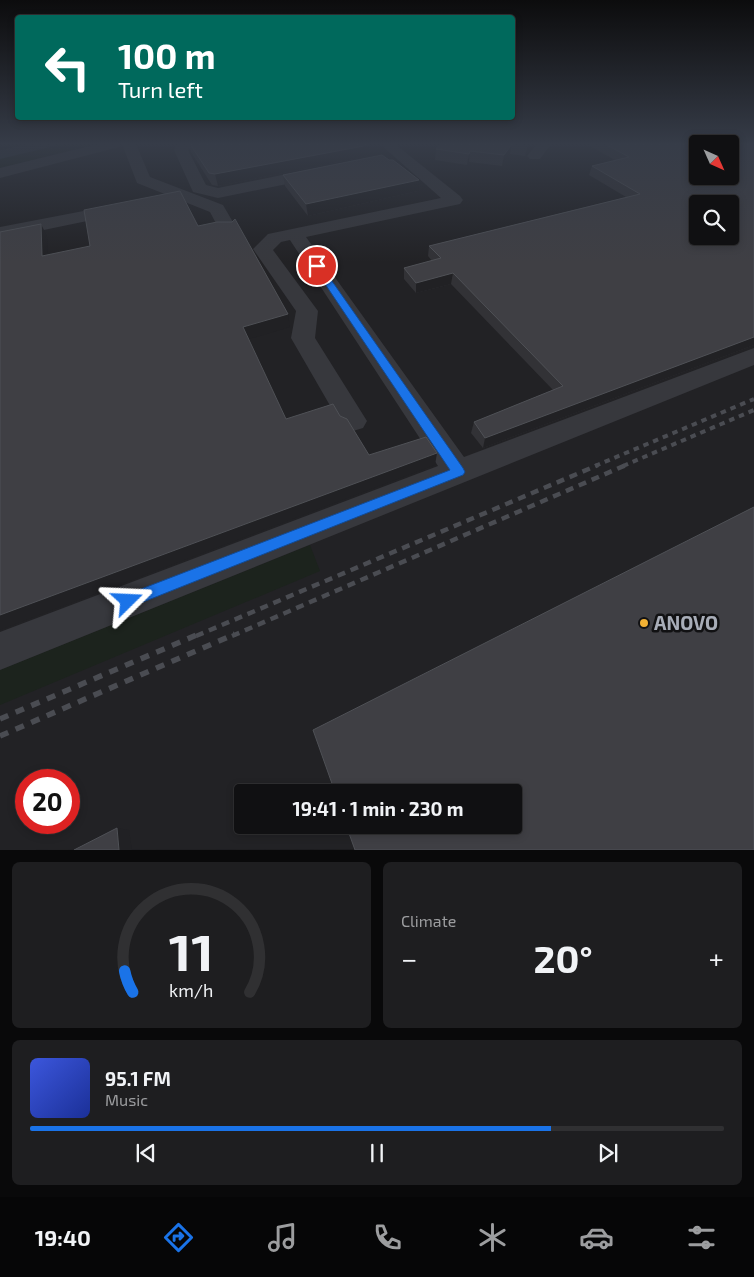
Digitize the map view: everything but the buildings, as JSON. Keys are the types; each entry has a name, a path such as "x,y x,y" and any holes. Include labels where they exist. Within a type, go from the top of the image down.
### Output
{"lane":[{"path":"144,184 149,198"},
{"path":"197,184 199,188 204,191 218,193 263,184"},
{"path":"353,421 303,338 307,312 263,249 275,238 454,200 432,184"},
{"path":"0,233 149,198 182,195 217,209 228,229"},
{"path":"295,234 458,472"},
{"path":"0,651 754,356"}],"shaded area":[{"path":"0,184 754,184 754,849 0,850"},
{"path":"310,545 320,571 0,705 0,670"}],"railway":[{"path":"595,466 754,399"},
{"path":"623,466 754,410"},
{"path":"196,636 598,465"},
{"path":"232,636 626,465"},
{"path":"0,719 199,634"},
{"path":"0,736 235,634"}],"place":[{"name":"ANOVO","path":"644,623"}],"route":[{"path":"128,601 458,472 317,266"}]}
